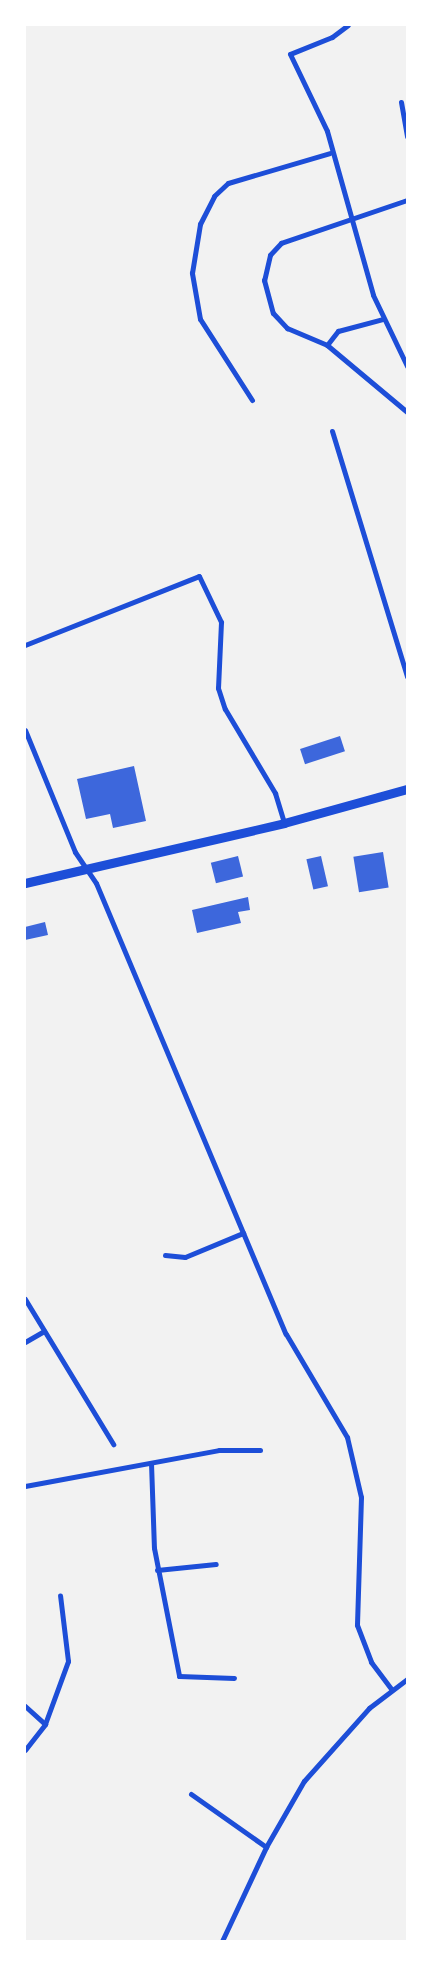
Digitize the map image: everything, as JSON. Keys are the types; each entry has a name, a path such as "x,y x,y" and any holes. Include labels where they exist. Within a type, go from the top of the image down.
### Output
{"main road":[{"path":"25,883 284,823 407,789"}],"street":[{"path":"348,25 332,37 290,54 320,116 383,319 407,366"},
{"path":"400,102 407,136"},
{"path":"252,400 200,319 192,273 200,224 214,196 228,184 330,153"},
{"path":"407,200 281,243 270,255 264,272 268,302 279,321 294,333 327,345 407,412"},
{"path":"327,345 344,328 383,319"},
{"path":"332,431 407,677"},
{"path":"25,644 200,576 221,622 218,688 225,709 275,793 284,823"},
{"path":"25,730 75,852 96,883 286,1334 354,1457 362,1515 356,1619 365,1651 391,1689"},
{"path":"165,1255 185,1257 243,1232"},
{"path":"25,1299 113,1444"},
{"path":"25,1342 44,1331"},
{"path":"25,1486 219,1450 260,1450"},
{"path":"151,1462 157,1570 179,1676 234,1678"},
{"path":"157,1570 216,1564"},
{"path":"25,1750 45,1724 68,1661 60,1595"},
{"path":"222,1941 266,1847 321,1759 391,1689 407,1678"},
{"path":"25,1706 45,1724"},
{"path":"191,1794 266,1847"}],"building":[{"path":"340,736 345,751 305,764 300,749"},
{"path":"134,766 146,821 113,828 110,814 86,819 77,779"},
{"path":"383,852 389,888 359,892 353,857"},
{"path":"238,856 243,876 216,883 211,863"},
{"path":"321,856 328,886 313,890 306,859"},
{"path":"248,897 250,910 238,912 241,923 197,933 192,910"},
{"path":"45,922 48,935 25,940 25,927"}]}
